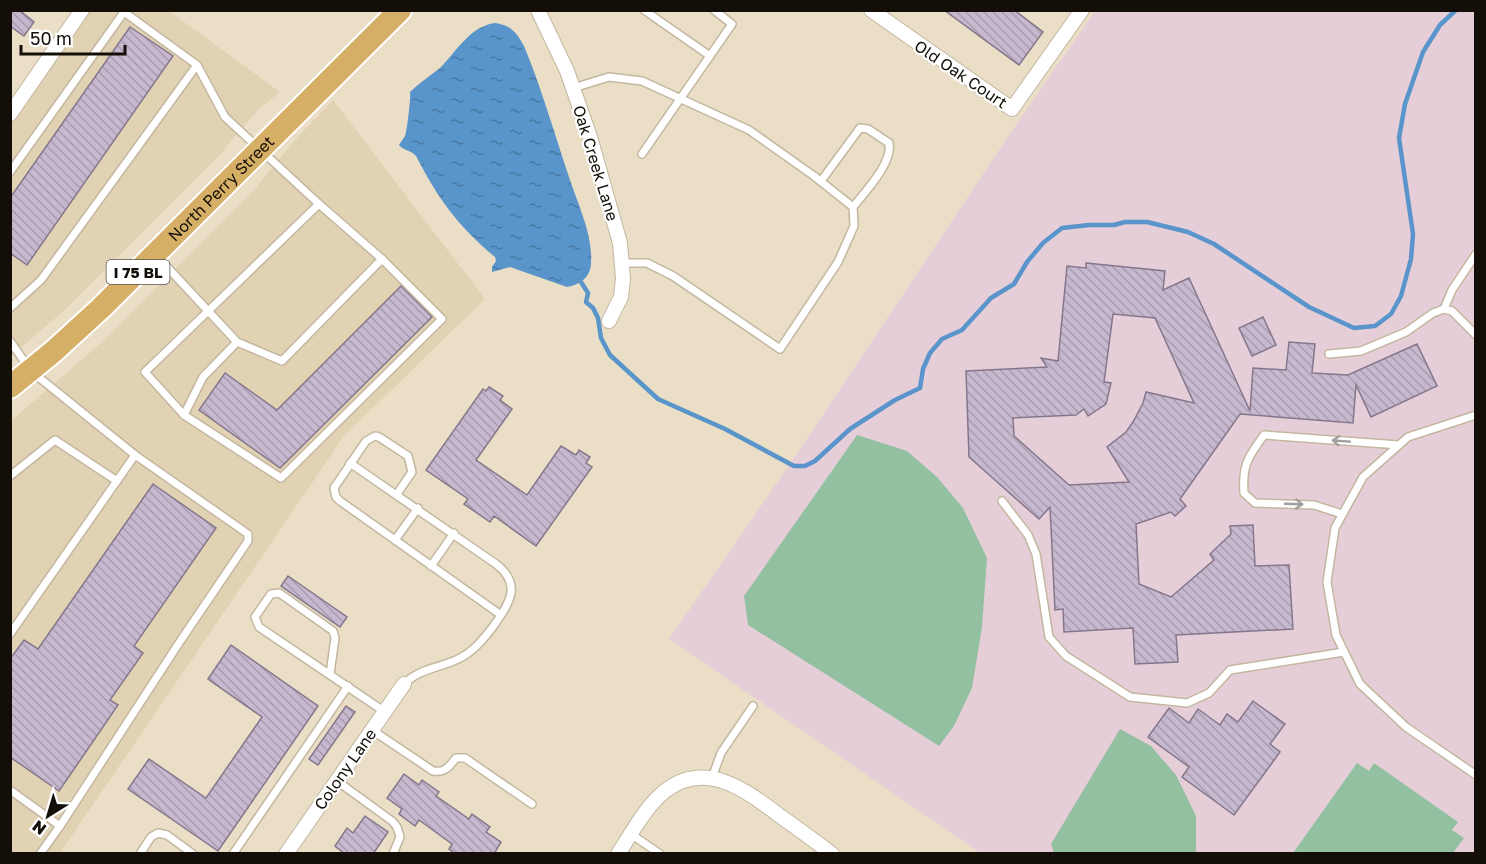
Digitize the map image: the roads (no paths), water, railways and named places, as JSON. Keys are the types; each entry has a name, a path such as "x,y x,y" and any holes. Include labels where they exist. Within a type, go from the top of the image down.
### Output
{"main road":[{"name":"North Perry Street","path":"10,387 86,323 400,10"}],"street":[{"path":"10,114 82,10"},
{"name":"Oak Creek Lane","path":"538,10 573,88 590,137 620,243 623,278 621,297 609,321"},
{"name":"Old Oak Court","path":"871,10 1012,109 1082,10"},
{"name":"Colony Lane","path":"286,854 404,684"},
{"path":"618,854 654,802 667,789 684,781 712,778 746,790 832,854"}],"lane":[{"path":"644,10 710,56"},
{"path":"642,154 732,24 714,10"},
{"path":"10,172 124,12 197,65 225,117 382,259 442,319 281,478 184,415 145,372 319,204"},
{"path":"10,308 41,280 197,65"},
{"path":"573,88 609,77 642,81 714,112 748,130 854,207"},
{"path":"622,262 647,263 673,276 780,349 838,262 854,226 854,207 884,165 890,149 889,143 868,129 860,128 821,181"},
{"path":"1444,309 1452,290 1476,254"},
{"path":"155,255 237,342 282,361 382,259"},
{"path":"1329,354 1361,351 1406,332 1433,313 1444,309 1452,311 1476,335"},
{"path":"10,341 31,371 135,455 248,534 248,542 40,854"},
{"path":"184,415 204,377 237,342"},
{"path":"1476,410 1475,415 1408,437 1363,477 1335,528 1327,582 1336,635 1360,684 1406,727 1476,775"},
{"path":"1342,514 1314,505 1256,503 1244,493 1243,475 1247,458 1264,435 1399,445"},
{"path":"396,494 412,472 408,456 379,437 370,438 334,488 336,497 501,615"},
{"path":"10,476 55,440 117,481"},
{"path":"10,634 135,455"},
{"path":"351,463 454,533 506,573 510,583 509,603 483,640 454,662 418,673 404,684"},
{"path":"1002,501 1028,535 1036,554 1049,637 1066,656 1130,697 1187,703 1209,693 1230,670 1344,652"},
{"path":"395,540 418,508"},
{"path":"431,566 454,533"},
{"path":"330,674 335,638 333,631 279,593 272,594 257,613 257,624 385,712"},
{"path":"233,854 348,686"},
{"path":"712,778 721,753 753,706"},
{"path":"372,730 433,771 442,771 449,767 456,758 465,758 532,804"},
{"path":"337,781 395,824 400,837 393,854"},
{"path":"10,790 60,826"},
{"path":"140,854 152,837 158,833 167,835 193,854"},
{"path":"631,834 660,854"}],"water":[{"path":"495,23 513,30 524,46 585,221 590,242 590,269 580,283 571,286 567,287 510,267 492,272 495,257 459,223 433,186 416,156 399,145 406,133 410,92 440,68 471,34 486,25"}],"waterway":[{"path":"581,282 588,293 586,302 593,308 598,318 601,338 610,355 658,399 725,429 794,466 805,466 815,461 850,429 895,400 920,388 923,369 930,353 942,339 962,330 991,298 1014,284 1027,262 1043,243 1062,228 1147,222 1188,232 1214,244 1309,307 1354,328 1375,326 1391,314 1401,296 1411,259 1413,234 1399,138 1405,104 1423,52 1440,25 1456,10"}]}
